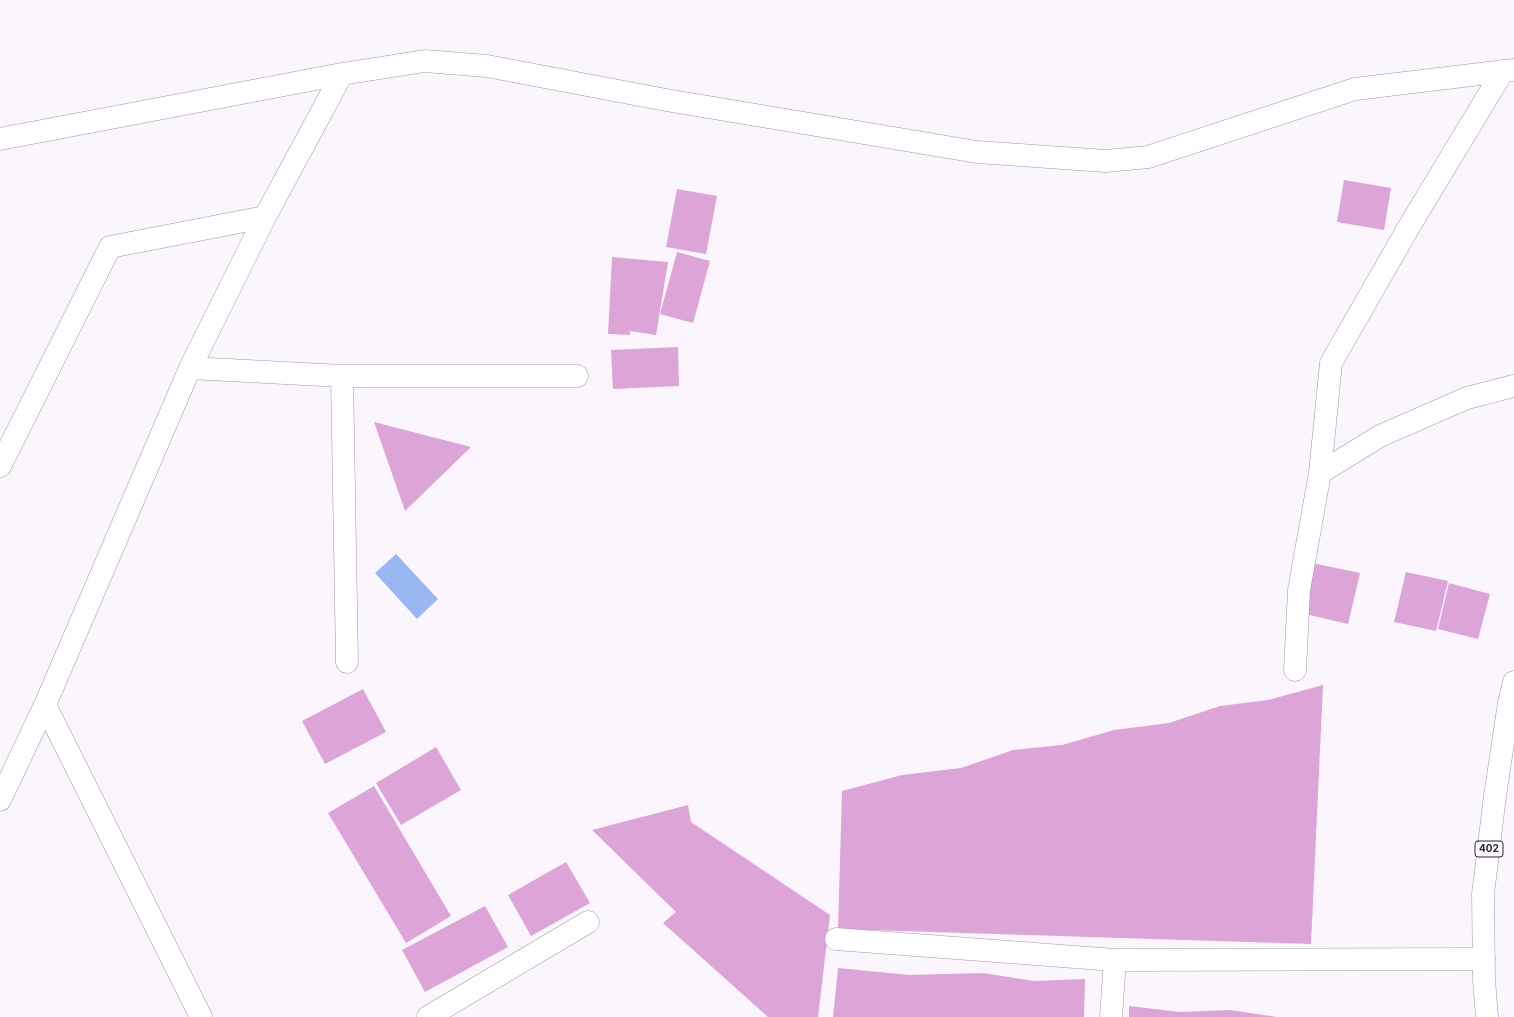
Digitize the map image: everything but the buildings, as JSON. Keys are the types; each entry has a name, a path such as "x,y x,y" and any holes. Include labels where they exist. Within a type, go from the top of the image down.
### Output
{"street":[{"path":"0,139 342,74 425,61 486,66 666,100 977,152 1106,161 1148,157 1355,89 1508,70"},
{"path":"1295,670 1299,590 1320,473 1331,363 1410,225 1508,70"},
{"path":"0,800 45,705 190,368 265,217 342,74"},
{"path":"0,466 110,247 265,217"},
{"path":"190,368 342,376 577,376"},
{"path":"342,376 347,662"},
{"path":"1320,473 1380,436 1467,398 1514,386"},
{"name":"402","path":"1487,1017 1484,980 1483,894 1495,796 1509,703 1514,682"},
{"path":"45,705 201,1017"},
{"path":"428,1017 588,922"},
{"path":"836,939 1115,960 1484,959"},
{"path":"1111,1017 1115,960"}],"water":[{"path":"396,554 438,599 417,619 375,573"}]}
